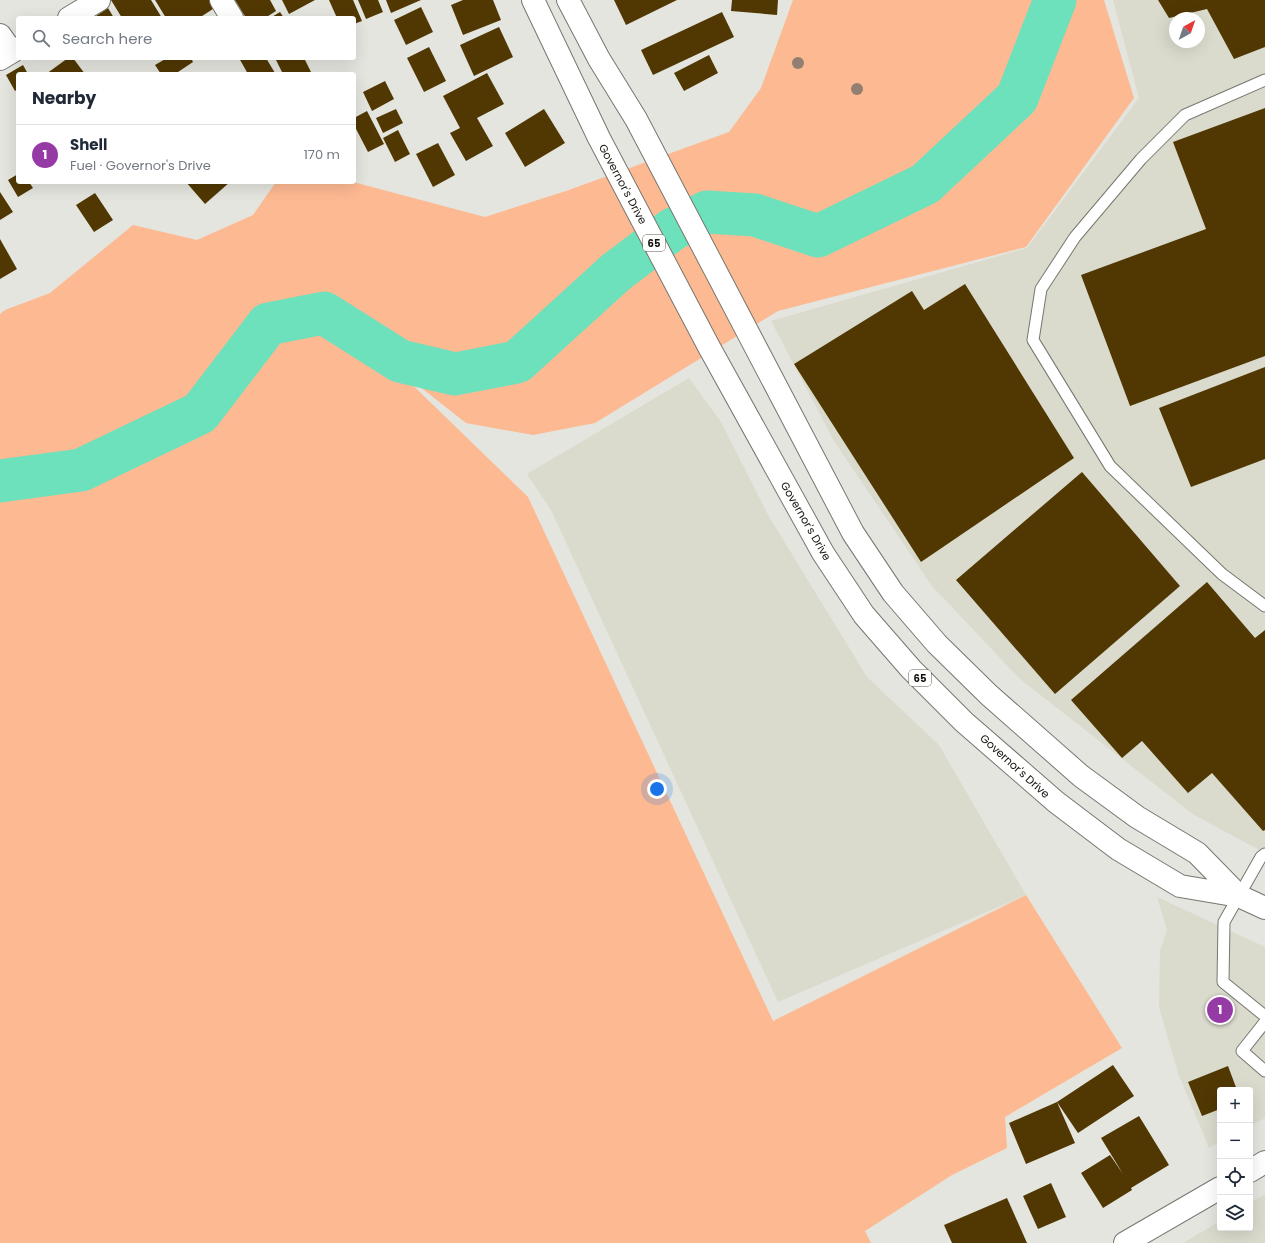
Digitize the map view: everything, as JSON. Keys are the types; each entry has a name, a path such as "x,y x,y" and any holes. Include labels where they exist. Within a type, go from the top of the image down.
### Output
{"main road":[{"path":"72,16 99,0"},
{"path":"221,0 231,16"},
{"name":"Governor's Drive","path":"533,0 599,138 709,347 823,553 864,615 911,669 964,722 1056,802 1118,849 1180,886 1239,896 1265,908"},
{"name":"Governor's Drive","path":"568,0 599,59 636,119 853,533 893,593 937,644 979,685 1081,776 1137,817 1197,853 1239,896"},
{"path":"1253,1168 1265,1162"},
{"path":"1125,1243 1217,1190"}],"lane":[{"path":"1265,80 1185,116 1141,160 1075,237 1041,289 1033,340 1110,466 1222,574 1265,606"},
{"path":"1265,854 1224,922 1223,982 1265,1016"},
{"path":"1265,1022 1242,1051 1265,1072"}],"shaded area":[{"path":"793,0 1104,0 1134,98 1026,247 778,311 595,423 533,435 466,423 396,368 322,324 272,335 208,418 78,478 0,487 0,314 5,310 50,293 133,225 197,240 253,215 275,184 356,184 356,183 485,217 566,191 729,132 761,88"},
{"path":"1113,0 1265,0 1265,853 1194,815 1020,679 932,586 834,441 771,321 1027,248 1139,98"},
{"path":"321,325 395,368 528,497 773,1021 1026,895 1122,1048 1005,1117 1007,1148 952,1175 865,1231 871,1243 0,1243 0,489 80,479 209,419 273,335"},
{"path":"689,378 721,422 768,515 867,677 939,745 1026,895 778,1002 551,510 527,474"},
{"path":"1157,897 1265,947 1265,1118 1253,1124 1253,1087 1217,1087 1217,1144 1209,1148 1178,1073 1159,1007 1160,950 1167,930"},
{"path":"1265,1194 1265,1243 1183,1243 1217,1223 1217,1231 1253,1231 1253,1201"}],"building":[{"path":"111,0 151,0 161,16 121,16"},
{"path":"155,0 212,0 216,7 202,16 165,16"},
{"path":"235,0 270,0 276,11 268,16 245,16"},
{"path":"282,0 315,0 289,14"},
{"path":"329,0 353,0 362,21 356,23 356,16 336,16"},
{"path":"358,0 378,0 383,12 366,19"},
{"path":"386,0 421,0 391,13"},
{"path":"463,0 493,0 501,20 463,35 451,5"},
{"path":"614,0 677,0 626,25"},
{"path":"732,0 778,0 777,15 731,11"},
{"path":"1158,0 1265,0 1265,47 1234,59 1207,9 1194,12 1169,12 1169,18"},
{"path":"421,7 433,32 406,45 394,20"},
{"path":"108,8 113,16 96,16"},
{"path":"280,12 283,16 273,16"},
{"path":"722,12 734,37 653,75 641,50"},
{"path":"499,27 513,57 474,76 460,45"},
{"path":"429,47 446,81 424,92 407,58"},
{"path":"709,55 718,73 684,91 674,73"},
{"path":"65,60 74,60 84,72 49,72"},
{"path":"164,60 192,60 193,62 178,72 160,72 155,65"},
{"path":"240,60 267,60 274,72 247,72"},
{"path":"276,60 305,60 311,72 282,72"},
{"path":"23,65 27,72 16,72 15,91 6,75"},
{"path":"487,73 504,104 477,118 493,146 466,161 450,133 460,128 443,96"},
{"path":"385,81 394,99 372,111 363,92"},
{"path":"1265,108 1265,356 1130,406 1081,275 1206,229 1173,142"},
{"path":"396,109 403,123 383,133 376,118"},
{"path":"544,109 565,143 525,167 505,133"},
{"path":"367,111 384,144 368,152 356,129 356,117"},
{"path":"398,130 410,154 395,162 383,138"},
{"path":"438,143 455,175 433,187 416,154"},
{"path":"16,175 16,184 30,184 33,188 18,197 8,180"},
{"path":"188,184 228,184 205,204"},
{"path":"0,192 13,212 0,220"},
{"path":"95,193 113,220 94,232 76,205"},
{"path":"0,239 17,269 0,279"},
{"path":"965,284 1074,458 921,562 794,364 912,291 924,310"},
{"path":"1265,367 1265,459 1191,487 1159,408"},
{"path":"1082,472 1180,586 1055,694 956,580"},
{"path":"1207,582 1255,638 1265,630 1265,830 1263,831 1212,773 1188,793 1142,741 1122,758 1071,700"},
{"path":"1113,1065 1134,1096 1078,1133 1057,1102"},
{"path":"1228,1066 1236,1087 1217,1087 1217,1110 1202,1116 1188,1082"},
{"path":"1057,1102 1075,1143 1026,1164 1009,1123"},
{"path":"1139,1116 1169,1165 1131,1188 1132,1190 1103,1208 1081,1173 1110,1155 1123,1174 1101,1138"},
{"path":"1051,1183 1066,1217 1038,1229 1023,1196"},
{"path":"1007,1198 1027,1243 952,1243 944,1225"}],"waterway":[{"path":"0,481 81,470 200,413 268,324 324,313 400,361 455,374 517,362 616,272 673,229 707,212 755,215 818,236 925,184 1017,98 1055,0"}],"place":[{"name":"Shell","path":"1220,1010"}]}
